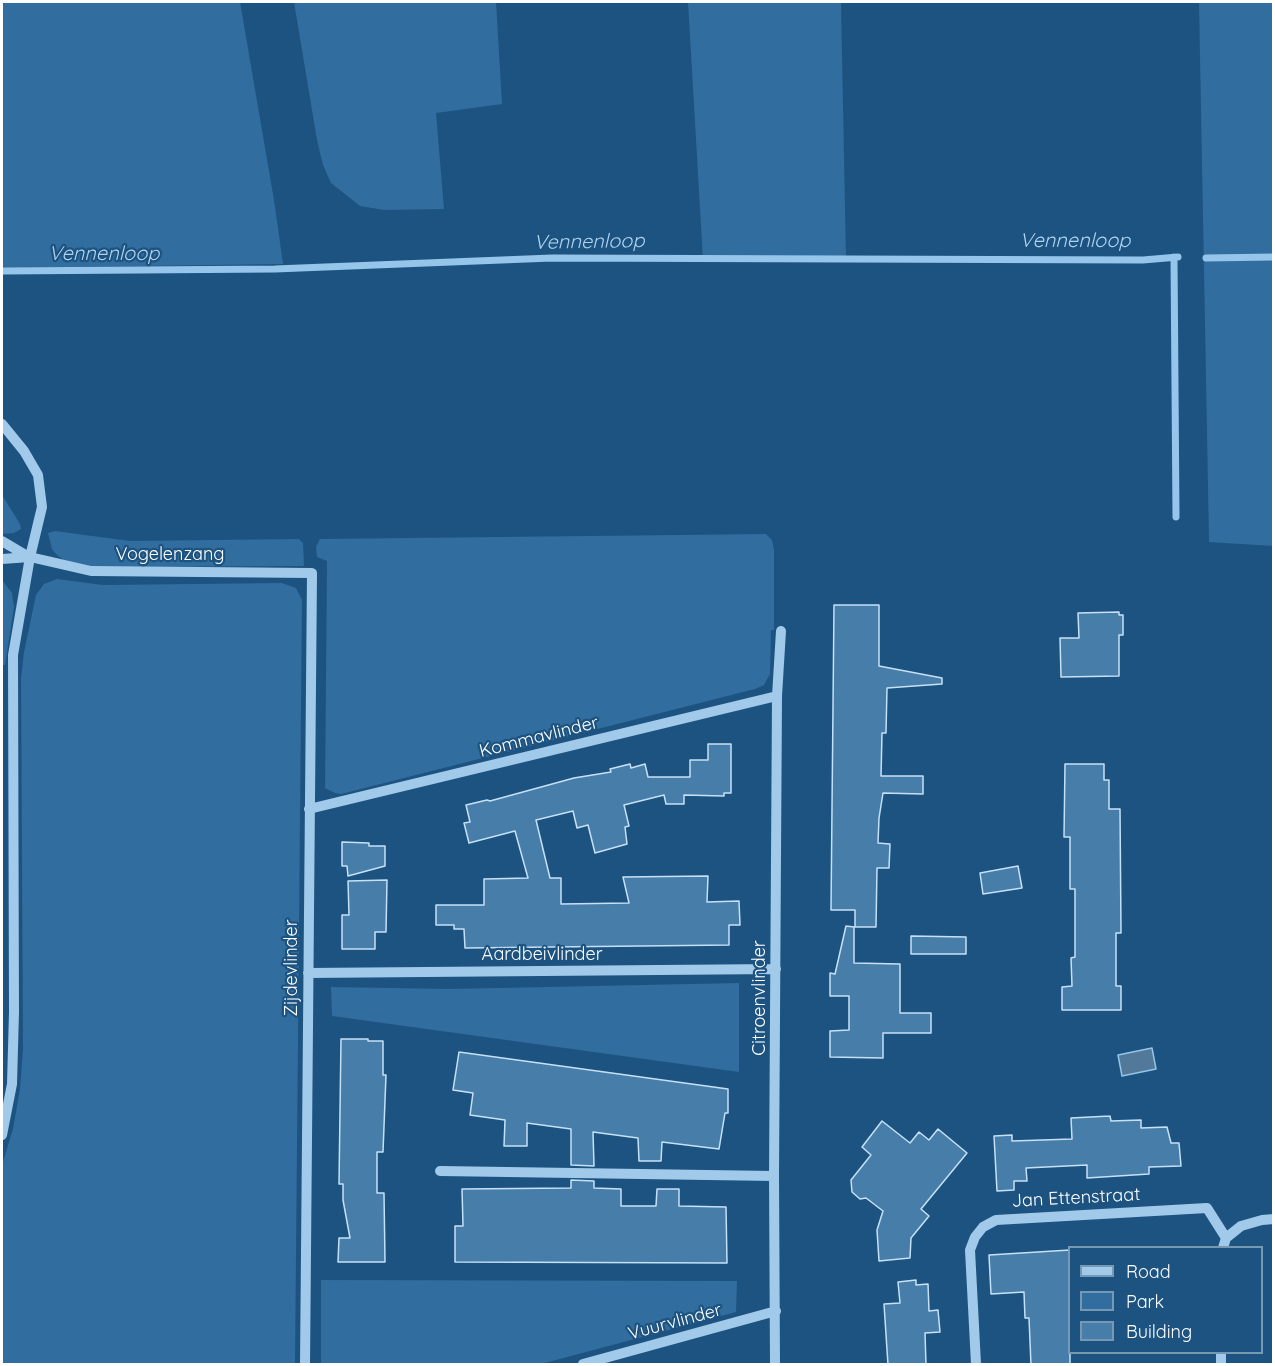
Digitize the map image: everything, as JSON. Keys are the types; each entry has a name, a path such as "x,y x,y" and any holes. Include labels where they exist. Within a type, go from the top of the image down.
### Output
{"street":[{"path":"2,424 24,451 38,475 42,507 30,557 13,655 14,1012 12,1084 2,1135"},
{"name":"Vogelenzang","path":"2,541 30,557 91,571 312,573"},
{"name":"Vogelenzang","path":"2,559 30,557"},
{"name":"Zijdevlinder","path":"305,1365 312,573"},
{"name":"Citroenvlinder","path":"775,1365 777,696 781,631"},
{"name":"Kommavlinder","path":"309,809 777,696"},
{"name":"Aardbeivlinder","path":"308,973 776,969"},
{"path":"440,1171 774,1176"},
{"name":"Jan Ettenstraat","path":"976,1365 970,1250 975,1237 983,1227 996,1220 1207,1208 1224,1243"},
{"path":"1224,1243 1241,1226 1262,1220 1274,1220"},
{"name":"Vuurvlinder","path":"582,1365 776,1311"}],"green space":[{"path":"2,2 240,2 283,264 2,268"},
{"path":"294,2 496,2 502,104 436,113 444,209 384,210 360,206 331,183 323,165 317,140"},
{"path":"688,2 841,2 846,259 703,260"},
{"path":"1199,2 1273,2 1273,546 1209,542"},
{"path":"2,495 20,524 21,529 14,533 2,534"},
{"path":"55,531 130,541 299,539 303,543 304,566 93,567 64,560 57,555 52,549 48,533"},
{"path":"766,534 772,540 774,550 774,630 771,630 770,674 764,685 341,794 325,788 327,561 317,557 316,547 320,539"},
{"path":"57,579 103,585 282,583 296,588 302,600 295,1364 2,1364 2,1165 13,1129 20,1089 23,1049 21,679 36,595 44,584"},
{"path":"2,580 12,593 14,607 5,665 2,665"},
{"path":"739,983 739,1072 332,1016 331,987 451,989"},
{"path":"321,1280 737,1281 736,1312 541,1364 321,1364"}],"shaded area":[{"path":"1152,1048 1156,1069 1122,1076 1118,1055"}],"building":[{"path":"834,605 879,605 879,666 942,678 942,684 887,688 886,733 882,733 881,776 923,776 923,794 883,793 878,843 890,844 889,868 877,868 876,927 855,927 855,910 831,910"},
{"path":"1119,612 1119,615 1123,615 1123,635 1119,635 1119,676 1061,677 1060,638 1079,638 1078,613"},
{"path":"708,744 731,744 731,793 724,793 724,796 684,795 684,804 666,804 664,795 624,805 629,826 625,827 627,844 595,853 588,825 577,828 573,811 536,820 550,878 561,878 561,904 629,903 623,877 708,876 707,902 739,901 740,925 729,925 729,945 465,948 464,929 454,929 454,925 436,925 436,905 484,905 484,879 528,878 515,831 469,843 464,823 470,822 466,805 490,801 574,778 611,772 610,769 630,764 631,768 645,764 648,777 690,777 690,760 708,760"},
{"path":"1065,764 1104,764 1104,780 1109,780 1109,809 1120,809 1121,933 1116,933 1116,986 1121,986 1121,1010 1062,1010 1062,987 1072,986 1071,958 1075,957 1075,889 1070,889 1070,837 1064,837"},
{"path":"342,842 385,846 385,866 348,876 347,866 342,866"},
{"path":"1018,866 1022,888 983,894 980,873"},
{"path":"387,880 386,932 375,932 375,949 342,949 342,915 349,915 348,881"},
{"path":"846,926 854,927 854,963 900,964 900,1013 931,1013 931,1033 883,1033 883,1058 830,1057 830,1031 849,1030 849,996 830,996 830,973 835,974"},
{"path":"911,936 966,937 966,954 911,954"},
{"path":"341,1039 383,1041 383,1075 386,1075 383,1152 377,1152 377,1193 384,1193 385,1262 338,1262 339,1238 350,1238 343,1200 343,1184 339,1184"},
{"path":"459,1052 728,1089 728,1113 725,1113 719,1149 662,1142 661,1161 639,1161 638,1138 593,1132 594,1166 571,1165 571,1129 527,1123 527,1146 504,1146 505,1120 470,1115 473,1093 453,1090"},
{"path":"1110,1116 1111,1121 1141,1120 1141,1128 1167,1127 1171,1143 1179,1143 1181,1166 1149,1167 1149,1174 1087,1178 1087,1165 1026,1168 1027,1181 1014,1181 1014,1190 997,1191 994,1136 1012,1135 1012,1141 1072,1139 1071,1118"},
{"path":"882,1121 910,1143 919,1132 929,1140 938,1129 967,1153 921,1209 929,1216 911,1238 910,1258 879,1261 877,1230 883,1211 866,1198 860,1199 852,1192 851,1180 871,1155 862,1147"},
{"path":"571,1180 594,1181 594,1188 621,1189 621,1206 656,1206 657,1189 679,1189 679,1206 726,1207 727,1263 455,1262 455,1226 463,1226 462,1189 571,1188"},
{"path":"1068,1250 1068,1354 1070,1354 1070,1365 1031,1365 1029,1318 1025,1318 1024,1292 991,1294 989,1255"},
{"path":"916,1280 916,1285 928,1284 929,1311 938,1310 940,1332 925,1333 926,1365 888,1365 884,1304 900,1303 898,1282"}],"waterway":[{"path":"1174,257 1176,517"},
{"name":"Vennenloop","path":"2,271 275,269 552,258 1143,260 1178,257"},
{"name":"Vennenloop","path":"1206,258 1274,257"}]}
